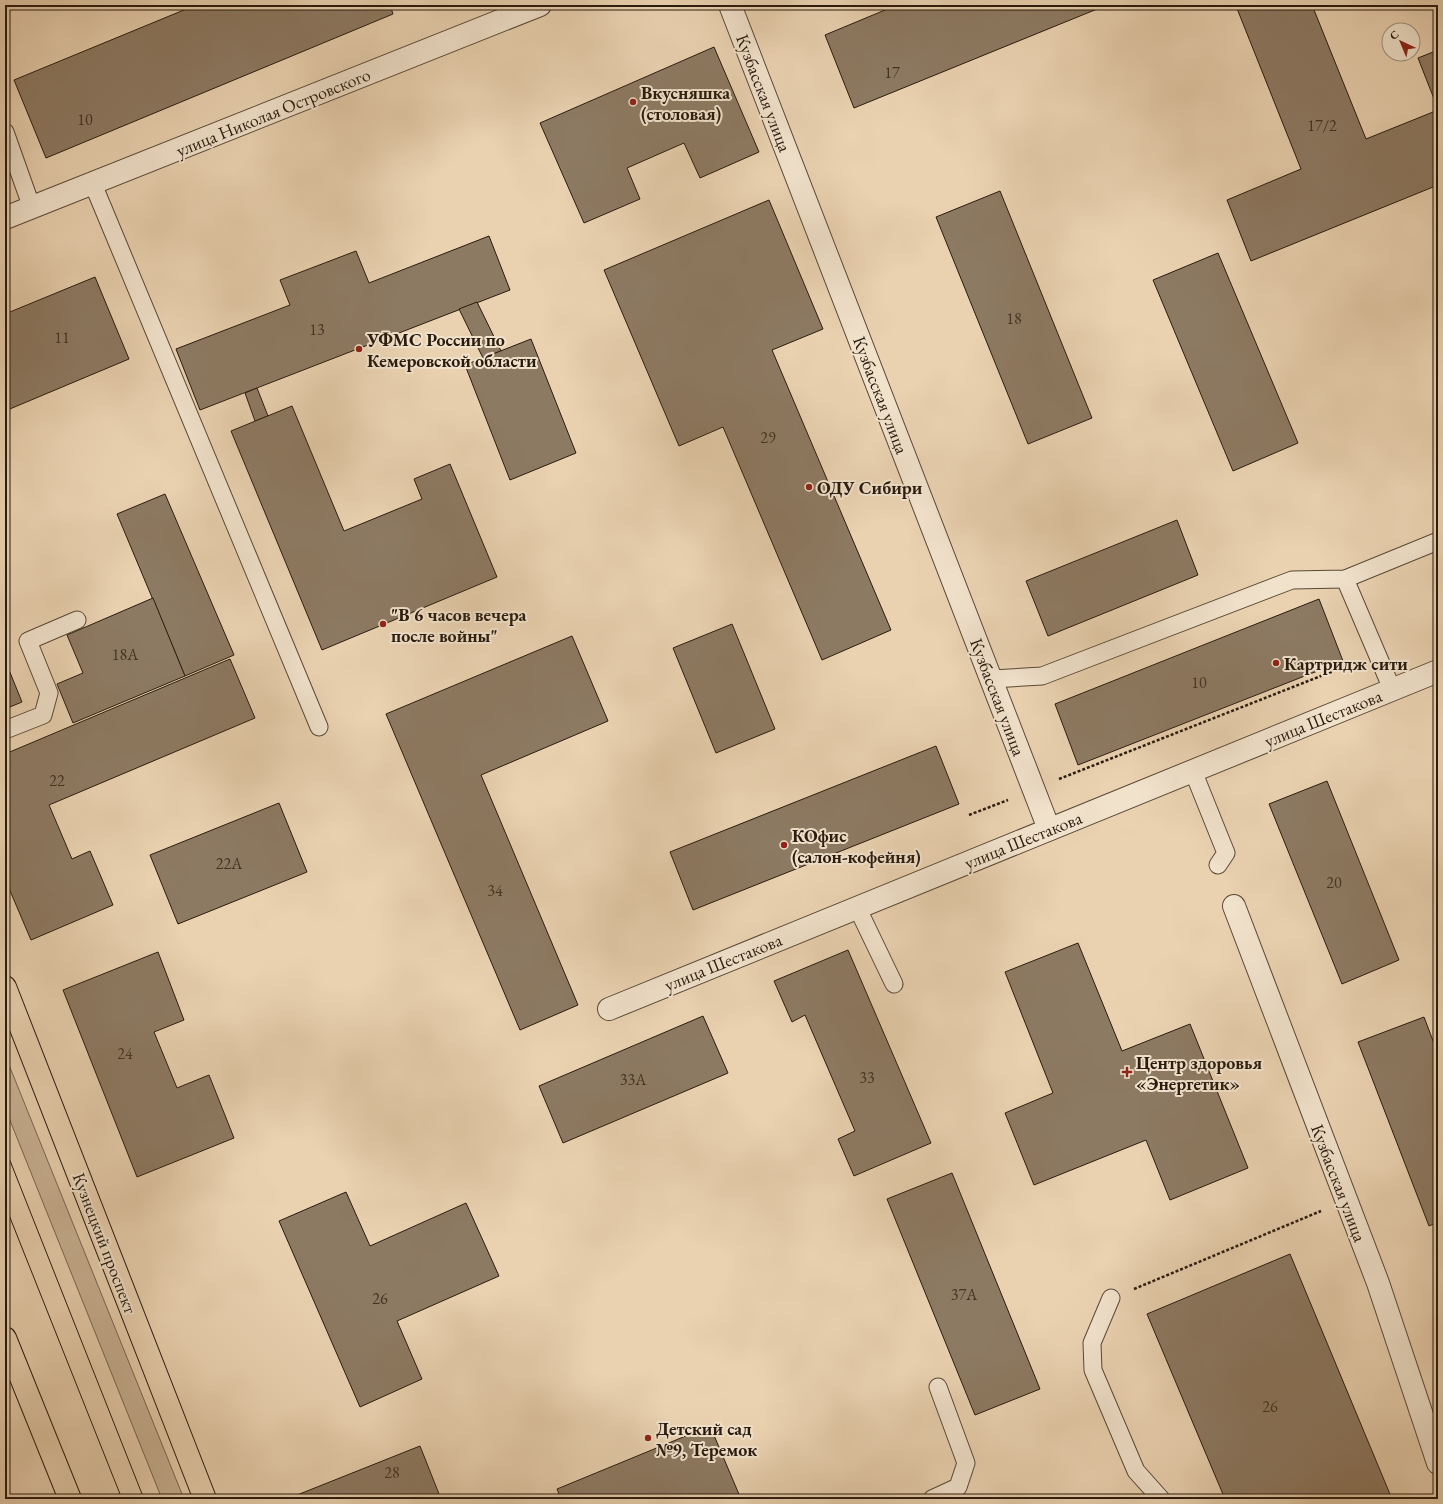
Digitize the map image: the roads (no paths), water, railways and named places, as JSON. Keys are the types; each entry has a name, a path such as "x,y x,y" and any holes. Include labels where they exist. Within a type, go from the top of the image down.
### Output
{"main road":[{"name":"Кузнецкий проспект","path":"5,987 205,1499"},
{"path":"5,1338 70,1499"}],"street":[{"name":"улица Николая Островского","path":"5,218 540,5"},
{"name":"Кузбасская улица","path":"730,5 1049,829"},
{"name":"улица Шестакова","path":"609,1009 1438,670"},
{"name":"Кузбасская улица","path":"1234,906 1378,1283 1438,1463"}],"lane":[{"path":"5,132 32,208"},
{"path":"93,184 319,727"},
{"path":"992,679 1042,676 1292,580 1345,579 1438,541"},
{"path":"1345,579 1392,689"},
{"path":"5,730 43,715 49,693 28,641 77,620"},
{"path":"1193,771 1226,853 1218,865"},
{"path":"857,907 894,984"},
{"path":"1111,1298 1092,1343 1093,1370 1136,1471 1161,1499"},
{"path":"932,1499 958,1487 966,1463 938,1388"}],"tram line":[{"path":"5,1148 144,1499"},
{"path":"5,1205 122,1499"}],"place":[{"name":"Вкусняшка (столовая)","path":"633,102"},
{"name":"УФМС России по Кемеровской области","path":"359,349"},
{"name":"ОДУ Сибири","path":"809,487"},
{"name":"\"В 6 часов вечера после войны\"","path":"383,624"},
{"name":"Картридж сити","path":"1276,663"},
{"name":"КОфис (салон-кофейня)","path":"784,845"},
{"name":"Центр здоровья «Энергетик»","path":"1127,1072"},
{"name":"Детский сад №9, Теремок","path":"648,1438"}]}
